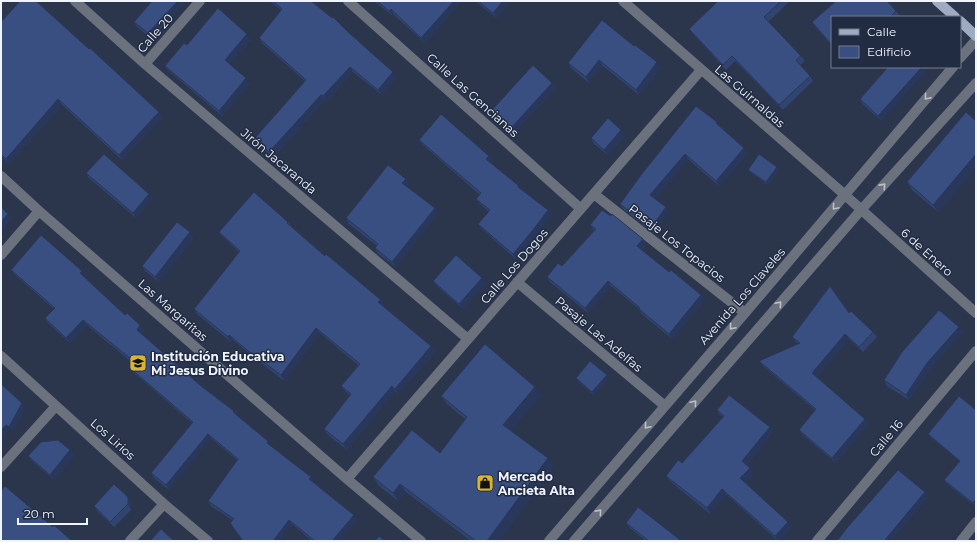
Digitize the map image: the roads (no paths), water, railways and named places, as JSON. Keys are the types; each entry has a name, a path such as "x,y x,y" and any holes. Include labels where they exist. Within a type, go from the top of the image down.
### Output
{"main road":[{"path":"937,1 954,16"},
{"path":"961,22 976,36"}],"street":[{"name":"Jirón Jacaranda","path":"74,1 145,64 468,339"},
{"name":"Calle 20","path":"145,64 200,1"},
{"name":"Calle Las Gencianas","path":"348,1 581,209"},
{"name":"Las Guirnaldas","path":"623,1 861,210"},
{"path":"961,57 976,40"},
{"name":"Avenida Los Claveles","path":"549,541 745,313 952,68"},
{"name":"Calle Los Dogos","path":"347,479 701,70"},
{"path":"574,541 861,210 976,83"},
{"name":"Las Margaritas","path":"1,176 347,479 421,541"},
{"name":"Pasaje Los Topacios","path":"594,194 745,313"},
{"name":"6 de Enero","path":"861,210 976,313"},
{"path":"1,255 40,211"},
{"name":"Pasaje Las Adelfas","path":"517,282 664,406"},
{"name":"Calle 16","path":"817,541 976,351"},
{"name":"Los Lirios","path":"1,356 164,504 208,541"},
{"path":"1,467 56,406"},
{"path":"130,541 164,504"},
{"path":"962,541 976,522"}],"place":[{"name":"Institución Educativa Mi Jesus Divino","path":"138,363"},
{"name":"Mercado Ancieta Alta","path":"485,483"}]}
